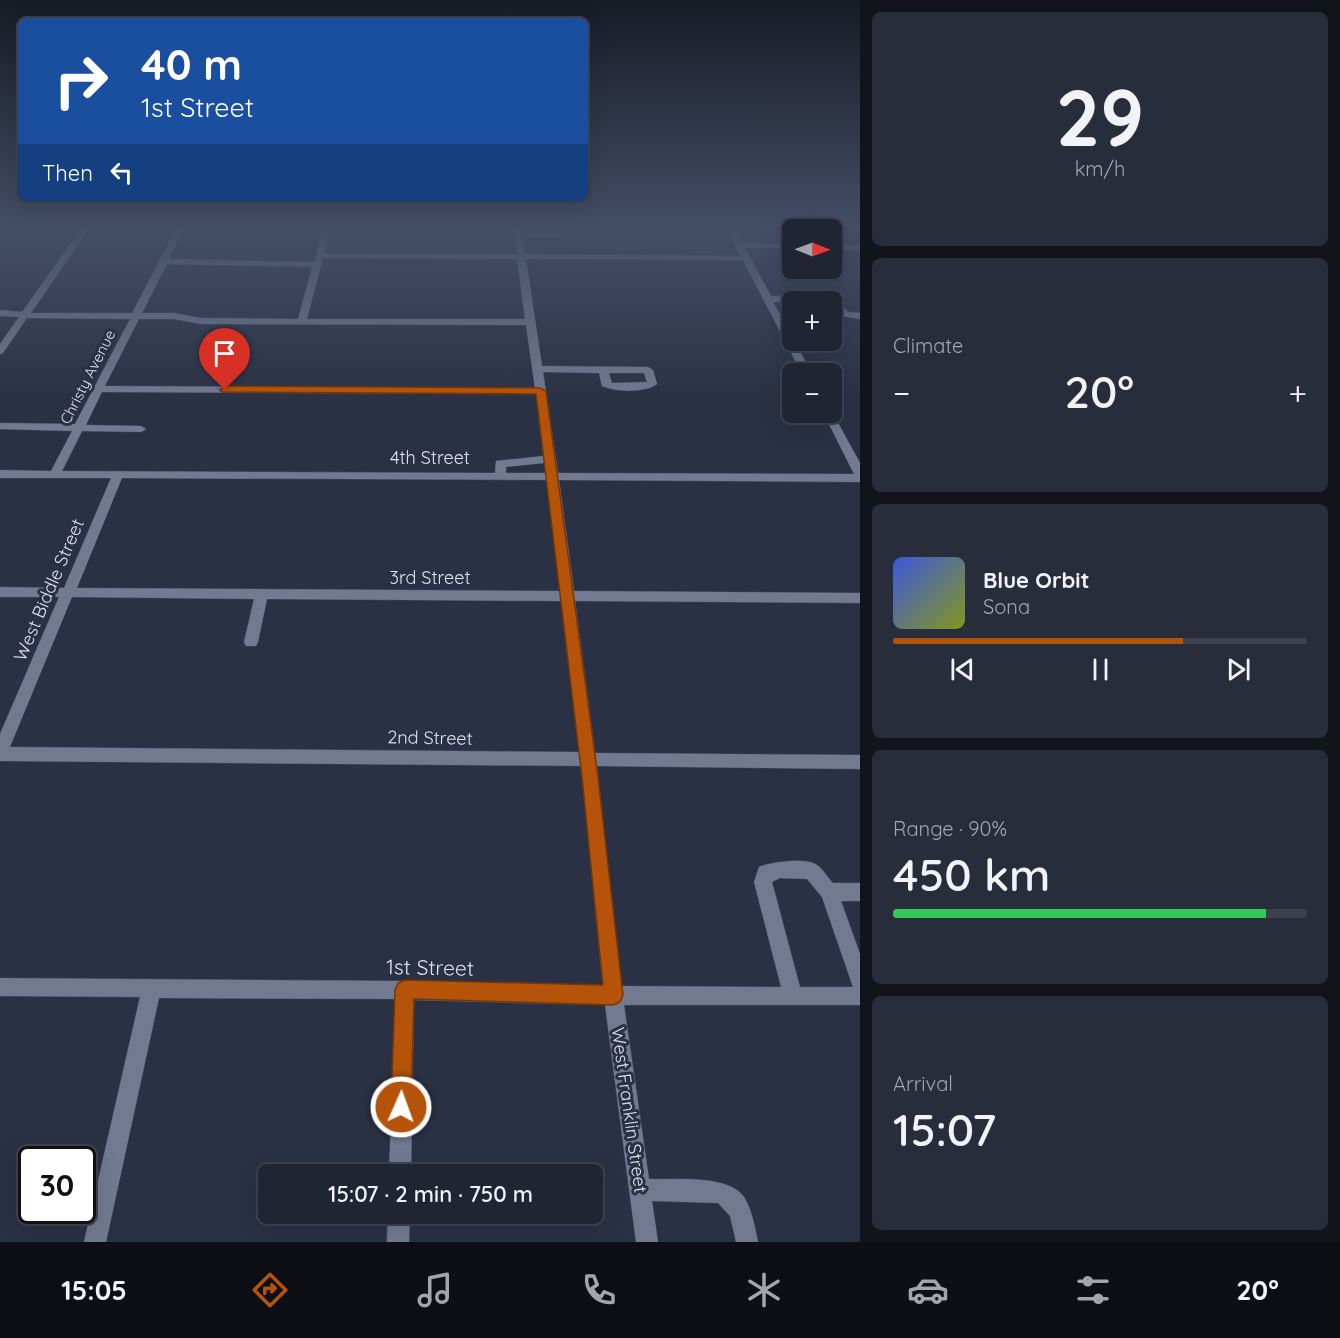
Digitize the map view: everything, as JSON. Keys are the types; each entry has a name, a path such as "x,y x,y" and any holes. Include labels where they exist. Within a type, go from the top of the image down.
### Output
{"street":[{"path":"0,351 45,287"},
{"name":"Christy Avenue","path":"55,474 150,287"},
{"path":"302,321 312,287"},
{"name":"West Franklin Street","path":"527,287 587,759 613,995 647,1242"},
{"path":"762,287 801,363"},
{"path":"768,299 831,298 845,314 860,316"},
{"path":"0,313 174,316 201,321 532,322"},
{"path":"538,369 603,369"},
{"path":"99,389 540,391"},
{"path":"834,423 860,476"},
{"path":"0,426 141,429"},
{"path":"501,477 500,464 550,459"},
{"name":"4th Street","path":"0,474 501,477 860,476"},
{"name":"West Biddle Street","path":"0,753 118,475"},
{"name":"3rd Street","path":"0,592 261,596 860,598"},
{"path":"251,642 261,596"},
{"name":"2nd Street","path":"0,753 860,762"},
{"path":"793,995 763,882 765,873 780,870 811,871 829,892 860,980"},
{"path":"829,892 860,892"},
{"name":"1st Street","path":"0,987 860,996"},
{"path":"95,1242 152,988"},
{"path":"399,1164 405,990"},
{"path":"640,1191 718,1192 729,1196 737,1204 747,1242"},
{"path":"398,1242 399,1224"}],"route":[{"path":"225,390 540,391 590,777 613,995 405,990 401,1107"}]}
